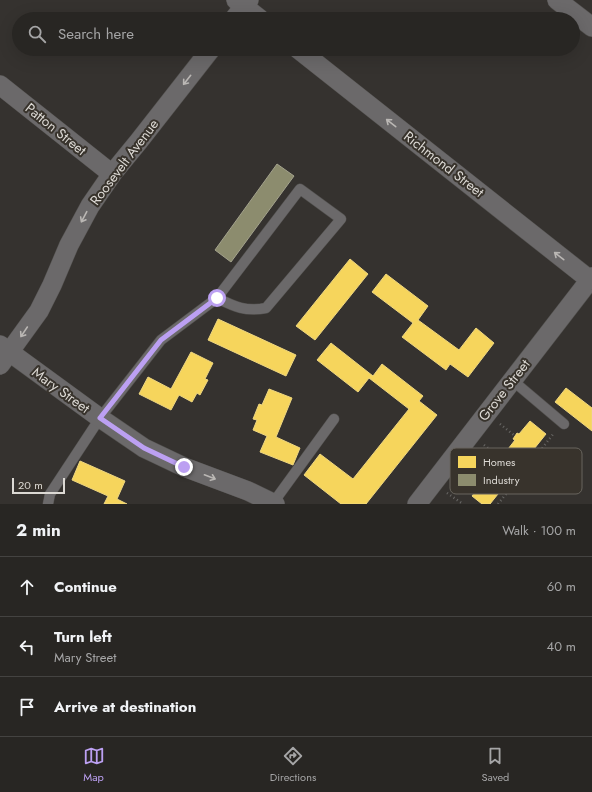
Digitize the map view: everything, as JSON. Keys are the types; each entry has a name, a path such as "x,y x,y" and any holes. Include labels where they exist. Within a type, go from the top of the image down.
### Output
{"street":[{"path":"557,0 573,12"},
{"path":"240,6 249,12"},
{"path":"580,18 592,27"},
{"name":"Roosevelt Avenue","path":"3,354 39,310 52,285 69,245 90,206 112,174 205,56"},
{"name":"Richmond Street","path":"307,56 591,278"},
{"name":"Patton Street","path":"0,85 112,174"},
{"name":"Grove Street","path":"460,448 591,278"},
{"name":"Mary Street","path":"3,354 144,448 184,467 248,491 274,504"},
{"name":"Grove Street","path":"417,504 450,461"}],"lane":[{"path":"48,504 50,494 100,418 161,340 217,298 300,189 341,219 266,308 250,310 245,309 217,298"},
{"path":"512,380 564,424"},
{"path":"274,504 334,419"}],"path":[{"path":"500,424 515,436"},
{"path":"542,448 555,432"},
{"path":"484,445 488,448"},
{"path":"447,492 462,504"},
{"path":"498,504 506,494"}],"building: Homes":[{"path":"350,259 368,274 315,340 296,326"},
{"path":"386,274 428,306 418,320 459,350 476,328 494,343 468,377 450,364 446,370 402,337 413,323 372,292"},
{"path":"218,319 296,355 286,376 208,340"},
{"path":"331,343 373,376 382,364 423,396 419,401 437,415 366,504 341,504 304,475 320,454 353,479 409,409 369,378 358,392 317,360"},
{"path":"191,352 213,363 205,379 208,380 200,395 197,393 192,402 179,395 171,410 139,394 148,377 171,389"},
{"path":"566,388 592,408 592,431 555,402"},
{"path":"269,389 292,398 276,437 300,448 293,465 260,452 267,436 253,430 257,420 253,419 259,404 262,405"},
{"path":"530,421 546,434 535,448 509,448 515,440 513,439 517,433 519,434"},
{"path":"80,461 125,481 117,499 127,504 104,504 108,496 72,480"},
{"path":"474,494 498,494 490,504 482,504 472,496"}],"building: Industry":[{"path":"277,164 294,176 231,262 215,250"}],"route":[{"path":"184,467 144,448 100,418 161,340 217,298"}]}
